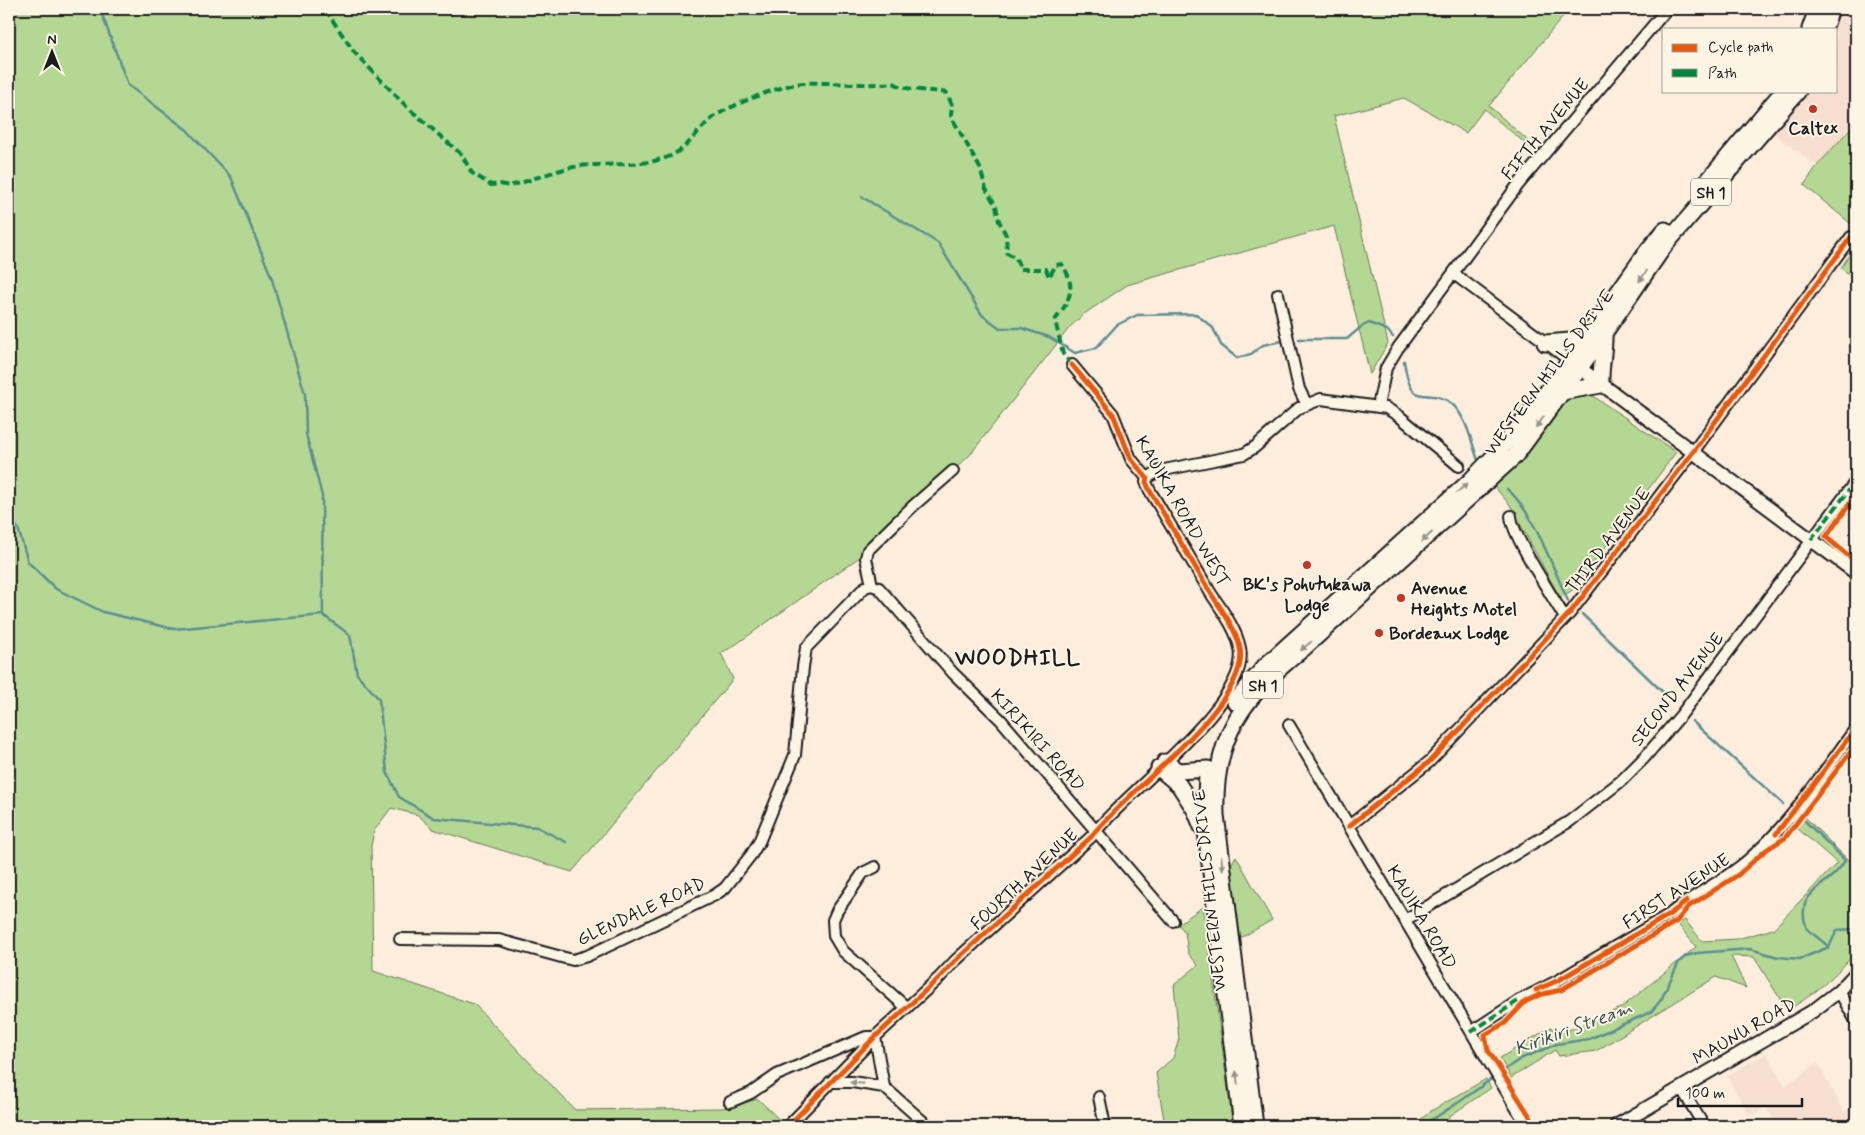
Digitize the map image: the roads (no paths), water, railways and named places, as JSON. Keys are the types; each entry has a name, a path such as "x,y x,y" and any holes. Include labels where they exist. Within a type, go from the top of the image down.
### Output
{"highway":[{"path":"1810,28 1817,9"},
{"path":"1824,28 1831,9"},
{"name":"WESTERN HILLS DRIVE","path":"1242,1126 1236,1025 1216,806 1218,769 1223,745 1232,726 1244,706 1280,666 1305,647 1515,456 1562,392 1582,340 1648,250 1782,92"},
{"name":"WESTERN HILLS DRIVE","path":"1255,1126 1236,1025 1206,835 1204,802 1208,769 1219,733 1230,709 1255,677 1487,465 1548,390 1604,332 1665,245 1797,92"},
{"path":"1562,392 1602,385 1601,364 1605,348 1604,332"},
{"path":"1545,342 1582,340"},
{"path":"1162,765 1178,771 1208,769"},
{"path":"1162,765 1183,790 1206,835"}],"main road":[{"path":"1574,364 1856,573"},
{"name":"MAUNU ROAD","path":"1616,1126 1813,1011 1839,991 1856,973"}],"street":[{"name":"FIFTH AVENUE","path":"1378,406 1382,380 1391,358 1518,185 1667,9"},
{"name":"THIRD AVENUE","path":"1349,826 1429,762 1564,618 1595,582 1851,237"},
{"path":"1454,274 1574,364"},
{"path":"1278,294 1299,389 1306,403"},
{"name":"KAUIKA ROAD WEST","path":"1072,365 1112,414 1131,459 1147,478 1146,482 1150,491 1230,624 1241,653"},
{"path":"1147,478 1158,471 1244,454 1306,403 1320,399 1378,406 1399,416 1459,466"},
{"path":"872,585 866,558 870,547 953,471"},
{"name":"SECOND AVENUE","path":"1405,920 1570,821 1621,781 1682,715 1856,481"},
{"path":"1511,516 1512,523 1522,544 1564,618"},
{"name":"KIRIKIRI ROAD","path":"872,585 879,588 953,674 1001,720 1173,921"},
{"name":"GLENDALE ROAD","path":"400,939 499,940 573,960 587,956 701,902 725,888 759,842 792,764 806,648 864,587 872,585"},
{"name":"FOURTH AVENUE","path":"788,1126 875,1037 1191,739 1220,702 1238,671 1241,653"},
{"name":"KAUIKA ROAD","path":"1289,725 1490,1066 1528,1126"},
{"name":"FIRST AVENUE","path":"1471,1032 1522,998 1559,980 1670,914 1684,903 1729,876 1778,833 1856,728"},
{"path":"875,867 863,874 836,911 833,920 834,936 843,952 907,1008"},
{"path":"1839,991 1856,1021"},
{"path":"730,1102 751,1093 777,1075 860,1038 875,1037 884,1087"},
{"path":"830,1082 852,1082 884,1087 928,1126"},
{"path":"1681,1088 1704,1126"},
{"path":"1099,1097 1105,1126"}],"waterway":[{"path":"100,9 128,85 187,130 231,177 271,276 305,394 306,434 322,496 323,615"},
{"path":"862,197 938,243 982,315 1000,328 1021,328 1049,337 1075,353 1096,348 1117,325 1137,315 1196,314 1213,328 1221,345 1237,358 1251,354 1263,345 1282,341"},
{"path":"1299,339 1347,339 1369,323 1387,330 1393,337"},
{"path":"1404,361 1411,388 1416,393 1443,398 1452,404 1462,416 1479,463"},
{"path":"1507,489 1516,498 1534,525 1568,601"},
{"path":"9,517 18,528 28,562 56,589 103,612 174,629 323,615 350,635 357,674 379,699 387,772 399,797 434,818 537,827 566,842"},
{"path":"1582,614 1673,702"},
{"path":"1692,721 1783,804"},
{"path":"1805,821 1845,860 1839,869 1815,890 1805,905 1804,916 1807,929 1828,946"},
{"name":"Kirikiri Stream","path":"1499,1074 1520,1059 1557,1044 1589,1039 1651,1012 1661,1000 1679,962 1686,956 1697,953 1750,949 1778,957 1800,959 1829,947 1837,930 1856,929"},
{"name":"Kirikiri Stream","path":"1421,1126 1458,1103 1494,1077"}],"place":[{"name":"Caltex","path":"1813,109"},
{"name":"BK's Pohutukawa Lodge","path":"1307,565"},
{"name":"Avenue Heights Motel","path":"1401,598"},
{"name":"Bordeaux Lodge","path":"1379,633"}],"district":[{"name":"WOODHILL","path":"1018,657"}]}
